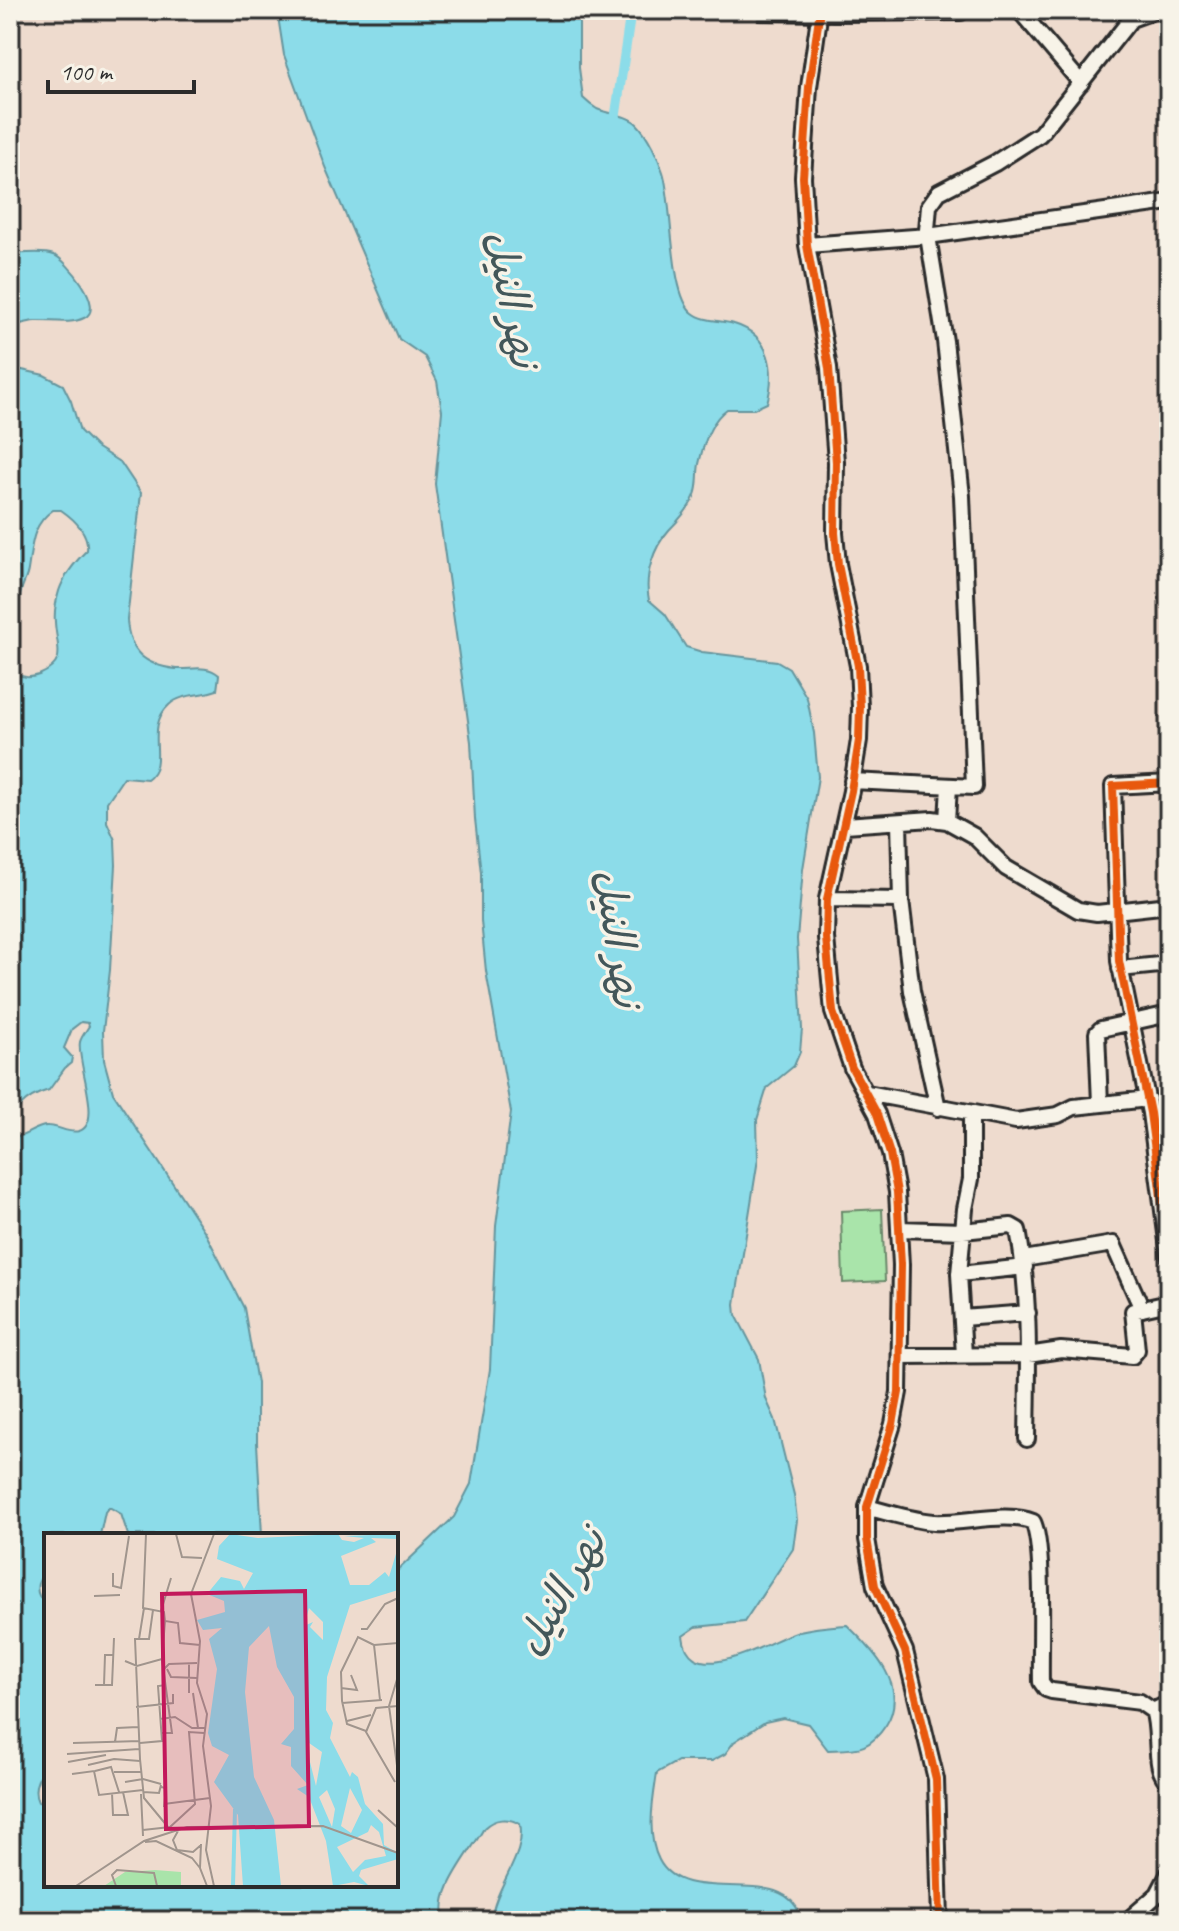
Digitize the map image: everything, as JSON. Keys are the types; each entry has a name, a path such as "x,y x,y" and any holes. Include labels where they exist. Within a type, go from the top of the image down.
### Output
{"main road":[{"path":"757,10 960,10"}],"street":[{"path":"820,10 809,87 803,177 807,245 829,368 834,415 838,564 859,676 859,740 845,825 827,899 826,938 833,1012 847,1056 867,1093 890,1154 897,1192 901,1265 899,1392 893,1424 867,1507 867,1539 875,1586 905,1651 936,1779 940,1921"},
{"path":"1019,10 1081,83"},
{"path":"852,781 974,787 961,482 945,341 928,236 927,219 933,198 1040,134 1131,19 1157,10 1169,19"},
{"path":"807,245 928,236 1169,202"},
{"path":"1169,783 1113,786 1120,969 1164,1178 1169,1256"},
{"path":"947,821 949,786"},
{"path":"845,825 932,819 947,821 974,836 1006,868 1067,905 1088,912 1169,905"},
{"path":"899,822 901,900 912,991 938,1108"},
{"path":"827,899 901,900"},
{"path":"1120,969 1169,964"},
{"path":"1100,1103 1097,1033 1101,1029 1169,1014"},
{"path":"867,1093 1016,1121 1058,1115 1074,1107 1148,1099"},
{"path":"964,1355 959,1274 971,1179 971,1114"},
{"path":"899,1229 963,1231 1015,1227 1024,1263 1028,1313 1027,1439"},
{"path":"959,1274 1113,1244 1142,1309"},
{"path":"900,1356 1028,1355 1061,1350 1132,1356 1137,1350 1133,1311 1169,1303"},
{"path":"962,1318 1028,1313"},
{"path":"867,1507 933,1522 991,1518 1027,1519 1033,1522 1037,1529 1039,1565 1041,1682 1046,1689 1140,1702 1153,1711 1158,1731 1159,1770 1169,1782"},
{"path":"1153,1711 1169,1703"},
{"path":"1127,1921 1158,1894 1169,1873"}],"green space":[{"path":"882,1209 885,1281 843,1283 841,1211"}],"water":[{"name":"نهر النيل","path":"277,10 579,10 579,68 583,98 597,109 633,121 652,146 666,186 676,269 685,303 697,316 746,329 756,336 768,356 771,379 767,403 754,409 727,409 712,426 698,468 695,495 658,545 649,572 648,591 649,600 665,614 686,647 702,652 777,661 789,668 807,698 814,733 818,777 803,869 797,939 802,1029 800,1052 794,1066 767,1088 757,1120 758,1159 735,1304 736,1315 759,1359 766,1399 775,1419 794,1495 797,1520 793,1549 744,1622 696,1627 683,1636 688,1652 699,1660 714,1662 750,1652 796,1632 847,1625 885,1670 894,1697 886,1725 874,1740 862,1747 828,1750 808,1724 783,1718 765,1722 712,1761 678,1761 657,1773 652,1829 659,1860 672,1875 690,1882 757,1887 777,1892 793,1902 802,1921 491,1921 521,1836 520,1824 497,1820 484,1828 455,1873 445,1898 443,1910 446,1921 10,1921 10,1692 16,1657 10,1646 10,360 18,369 44,375 63,385 80,431 96,447 121,463 141,493 127,620 135,649 155,664 176,669 204,669 219,675 217,690 186,697 169,705 158,724 153,772 147,779 124,777 107,802 107,822 115,840 116,865 103,1031 104,1060 113,1093 205,1232 244,1308 257,1383 262,1533 127,1533 121,1514 109,1507 100,1533 44,1533 44,1575 37,1588 44,1601 44,1771 35,1793 38,1802 44,1804 44,1887 398,1887 398,1570 454,1517 471,1484 490,1369 496,1226 511,1112 486,971 471,742 435,484 442,411 437,381 425,357 399,339 325,167 284,55","holes":["53,510 61,510 80,527 86,538 87,550 67,574 58,595 55,614 58,659 48,670 24,677 16,674 14,664 13,642 19,598 28,573 36,530","81,1022 88,1023 80,1042 89,1105 86,1126 75,1132 43,1126 14,1137 13,1120 20,1106 33,1096 49,1090 71,1063 72,1057 64,1048 72,1029"]},
{"path":"10,253 43,253 60,258 88,295 90,313 73,321 35,321 10,326"}],"waterway":[{"path":"614,127 631,10"}],"cycle path":[{"path":"820,10 809,87 803,177 807,245 829,368 836,462 838,564 858,666 860,707 859,740 851,791 827,899 826,938 833,1012 852,1068 877,1114 890,1154 897,1192 901,1265 899,1392 893,1424 867,1507 867,1539 875,1586 905,1651 936,1779 940,1921"},
{"path":"1169,783 1113,786 1119,961 1150,1113 1169,1256"}]}
